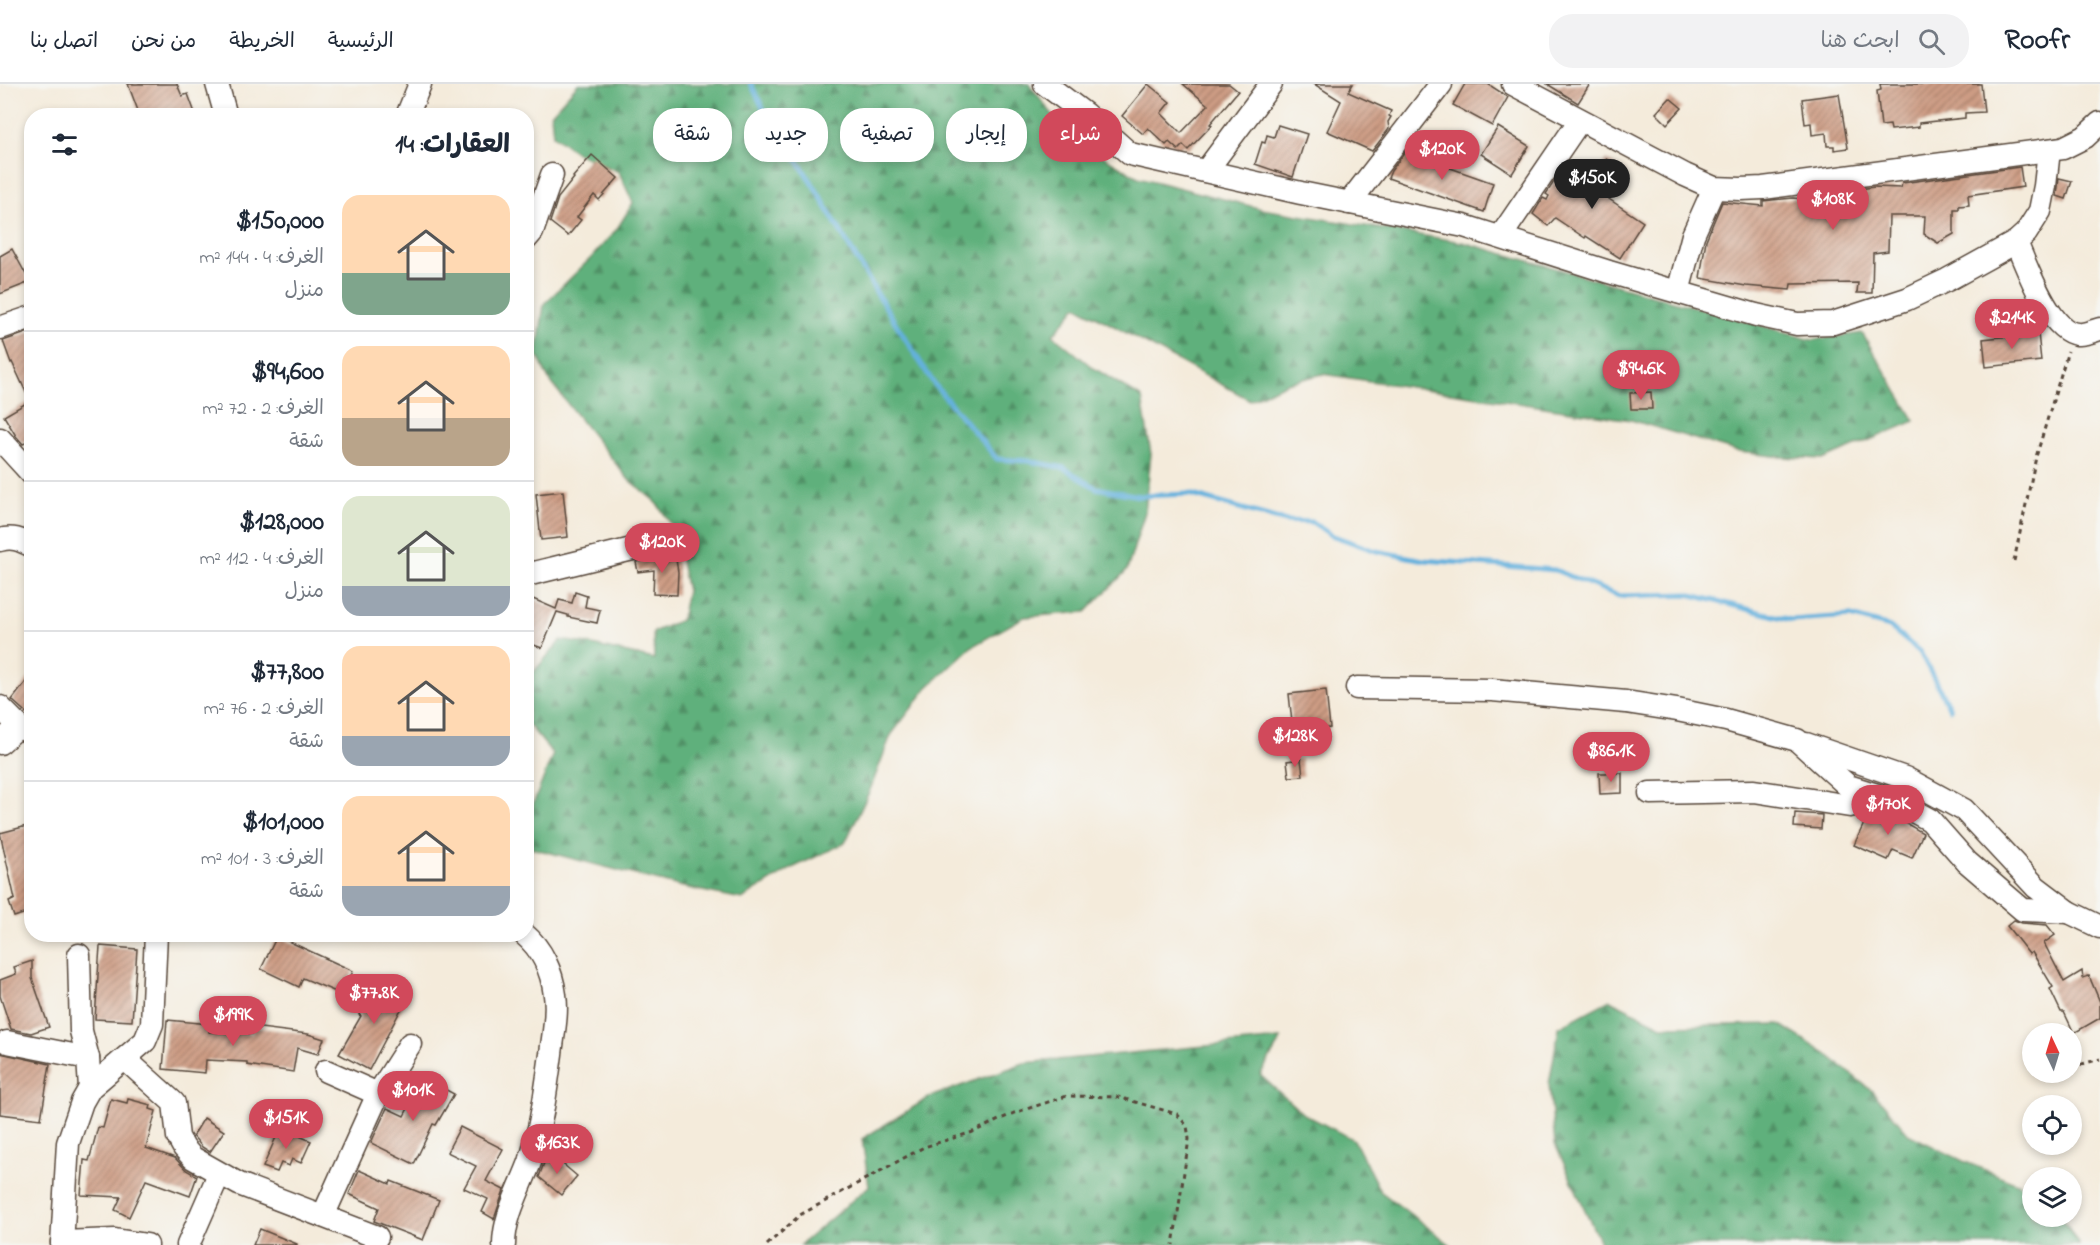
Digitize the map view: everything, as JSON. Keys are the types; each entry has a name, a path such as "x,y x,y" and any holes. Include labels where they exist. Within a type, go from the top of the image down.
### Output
{"street":[{"path":"217,84 224,108"},
{"path":"410,108 420,84"},
{"path":"1045,84 1130,154 1464,226 1502,236 1609,272 1756,315 1797,324 1833,323 1907,299 1957,275 2016,242 2026,233 2040,211 2049,150"},
{"path":"1349,203 1441,84"},
{"path":"1513,84 1713,188 1763,188 2063,148 2076,142 2100,123"},
{"path":"1206,171 1262,87"},
{"path":"1502,236 1580,120"},
{"path":"534,226 552,175"},
{"path":"1678,292 1693,235 1713,188"},
{"path":"2016,242 2034,286 2062,328 2073,333 2085,334 2100,329"},
{"path":"0,328 24,320"},
{"path":"0,439 24,465"},
{"path":"1,537 24,542"},
{"path":"534,573 661,542"},
{"path":"1357,687 1492,690 1626,702 1726,720 1797,740 1905,778 1964,810 2036,887 2069,912 2100,927"},
{"path":"0,707 24,729"},
{"path":"0,743 24,731"},
{"path":"1797,740 1848,786 1893,800 1930,820 1967,862 2023,910 2069,912"},
{"path":"1650,793 1754,791 1850,806 1878,796"},
{"path":"147,1245 115,1240 62,1243 68,1143 82,1102 90,1088 144,1041 152,1024 156,942"},
{"path":"504,1245 505,1225 530,1160 543,1106 556,1009 553,983 546,963 531,942"},
{"path":"79,955 81,1031 88,1058 90,1088"},
{"path":"7,1042 88,1058"},
{"path":"323,1216 378,1094 410,1044"},
{"path":"125,1059 174,1103 178,1137 193,1158 219,1174 377,1237"},
{"path":"326,1071 378,1094"},
{"path":"188,1245 219,1174"}],"path":[{"path":"2013,561 2036,457 2073,333"},
{"path":"2082,1064 2100,1059"},
{"path":"767,1245 800,1215 924,1147 973,1132 1014,1113 1067,1096 1118,1097 1178,1114 1188,1126 1189,1139 1173,1245"}],"green space":[{"path":"578,84 1029,84 1048,108 1039,108 1039,162 1112,162 1138,177 1262,209 1462,242 1812,340 1862,333 1915,421 1825,459 1739,452 1631,420 1323,374 1287,383 1250,400 1077,306 1053,335 1092,367 1142,398 1151,454 1145,512 1127,570 1086,612 1024,617 971,647 927,688 891,735 870,790 845,843 792,868 742,899 683,887 534,849 534,802 553,754 534,731 534,672 561,640 654,659 653,632 681,620 687,591 674,528 656,502 629,480 574,412 548,378 537,354 544,304 617,229 633,203 619,172 577,153 553,135 551,114"},
{"path":"1610,1000 1662,1026 1779,1024 1828,1055 1872,1091 1910,1135 2022,1186 2022,1227 2068,1227 2079,1245 1601,1245 1555,1144 1549,1084 1559,1027"},
{"path":"1281,1039 1260,1075 1302,1113 1354,1140 1380,1191 1451,1245 800,1245 869,1186 862,1139 930,1097 1024,1063"}],"building":[{"path":"128,84 177,84 182,96 188,94 193,108 137,108"},
{"path":"1148,84 1170,102 1161,113 1181,133 1208,105 1183,84 1229,84 1238,91 1210,124 1212,125 1188,150 1183,145 1178,150 1169,142 1166,145 1148,128 1143,134 1122,116"},
{"path":"1314,84 1353,84 1348,92 1391,111 1389,129 1372,151 1327,131 1341,101"},
{"path":"1465,84 1488,84 1508,97 1492,126 1453,105"},
{"path":"1547,84 1590,84 1578,103"},
{"path":"1880,84 1981,84 1984,112 1965,113 1965,118 1919,123 1919,127 1891,130 1890,125 1881,126 1877,91 1881,90"},
{"path":"1839,94 1848,148 1834,150 1834,146 1827,146 1826,133 1812,135 1811,123 1805,124 1802,99"},
{"path":"1670,98 1682,108 1667,124 1656,113"},
{"path":"1278,125 1307,134 1293,177 1255,164 1262,142 1265,143 1267,135 1274,137"},
{"path":"1498,127 1529,146 1512,174 1481,154"},
{"path":"1405,152 1493,183 1484,212 1388,178"},
{"path":"592,155 618,178 599,200 594,195 577,217 581,220 568,236 550,222 558,198"},
{"path":"1606,159 1626,172 1609,199 1643,222 1620,258 1555,218 1548,226 1533,214 1543,198 1547,200 1549,196 1546,194 1556,179 1560,182 1563,178 1581,193 1583,190 1585,192"},
{"path":"2020,167 2023,187 1968,195 1969,205 1954,209 1954,234 1938,243 1924,234 1925,216 1889,216 1888,251 1873,253 1872,293 1857,293 1858,283 1791,284 1790,290 1746,286 1700,278 1706,240 1722,202 1763,206 1763,201 1793,198 1815,200 1815,195 1874,187 1901,188 1902,183"},
{"path":"2059,178 2072,181 2066,199 2057,196"},
{"path":"12,249 24,271 24,284 0,294 0,256"},
{"path":"2038,333 2041,361 1986,367 1983,339"},
{"path":"24,334 24,388 11,363 3,341"},
{"path":"1651,392 1652,409 1631,409 1630,393"},
{"path":"24,404 24,444 16,436 4,416"},
{"path":"563,491 568,537 541,540 536,494"},
{"path":"675,553 678,572 677,595 653,594 654,570 638,572 636,562"},
{"path":"575,592 587,596 585,607 600,610 597,623 568,617 568,615 557,612 542,648 534,645 534,599 556,609 559,600 572,603"},
{"path":"24,684 24,711 12,700"},
{"path":"1326,690 1330,728 1293,732 1289,694"},
{"path":"1301,759 1303,776 1289,777 1287,761"},
{"path":"1599,773 1622,773 1622,793 1600,794"},
{"path":"1879,810 1923,833 1912,858 1893,850 1888,860 1854,845 1867,817 1863,816"},
{"path":"1795,813 1822,815 1821,829 1794,827"},
{"path":"24,827 24,914 14,917 9,902 15,899 0,833"},
{"path":"2014,920 2047,925 2055,935 2044,943 2064,982 2082,971 2083,978 2089,976 2100,1002 2100,1018 2082,1028 2082,1023 2069,1023 2050,989 2053,987 2032,952 2029,954 2007,926"},
{"path":"274,942 290,942 353,971 343,995 303,978 299,987 261,969"},
{"path":"100,946 137,949 132,1021 95,1019"},
{"path":"32,961 32,978 49,1027 31,1033 11,1029 0,996 0,980 16,974 14,967"},
{"path":"377,980 408,996 369,1070 339,1054 361,1016 359,1015"},
{"path":"167,1020 210,1024 209,1032 252,1034 253,1027 308,1034 324,1039 318,1054 297,1048 293,1072 247,1065 247,1062 206,1060 205,1073 163,1069"},
{"path":"0,1053 50,1064 41,1119 0,1114"},
{"path":"424,1078 454,1094 436,1125 433,1124 414,1164 371,1143 387,1108 404,1116"},
{"path":"111,1099 127,1103 128,1099 151,1105 150,1109 156,1111 146,1148 175,1158 186,1170 197,1176 190,1196 146,1180 129,1217 115,1210 121,1197 81,1195 84,1160 89,1161 98,1127 103,1128"},
{"path":"204,1118 224,1131 210,1152 202,1147 193,1136"},
{"path":"460,1127 503,1149 486,1181 504,1190 494,1219 482,1212 488,1199 464,1188 476,1166 447,1152"},
{"path":"280,1128 311,1141 301,1163 292,1159 289,1166 281,1163 277,1172 263,1167"},
{"path":"551,1154 577,1176 561,1195 539,1177 544,1163"},
{"path":"359,1170 390,1184 391,1181 439,1200 423,1240 374,1221 379,1208 349,1194"},
{"path":"260,1229 297,1244 297,1245 253,1245"}],"waterway":[{"path":"751,84 763,108 814,186 876,292 934,384 997,459 1029,461 1064,468 1096,488 1139,496 1189,494 1286,521 1312,522 1331,535 1376,551 1424,560 1555,570 1619,596 1688,594 1791,620 1851,616 1890,627 1920,652 1950,709"}]}
